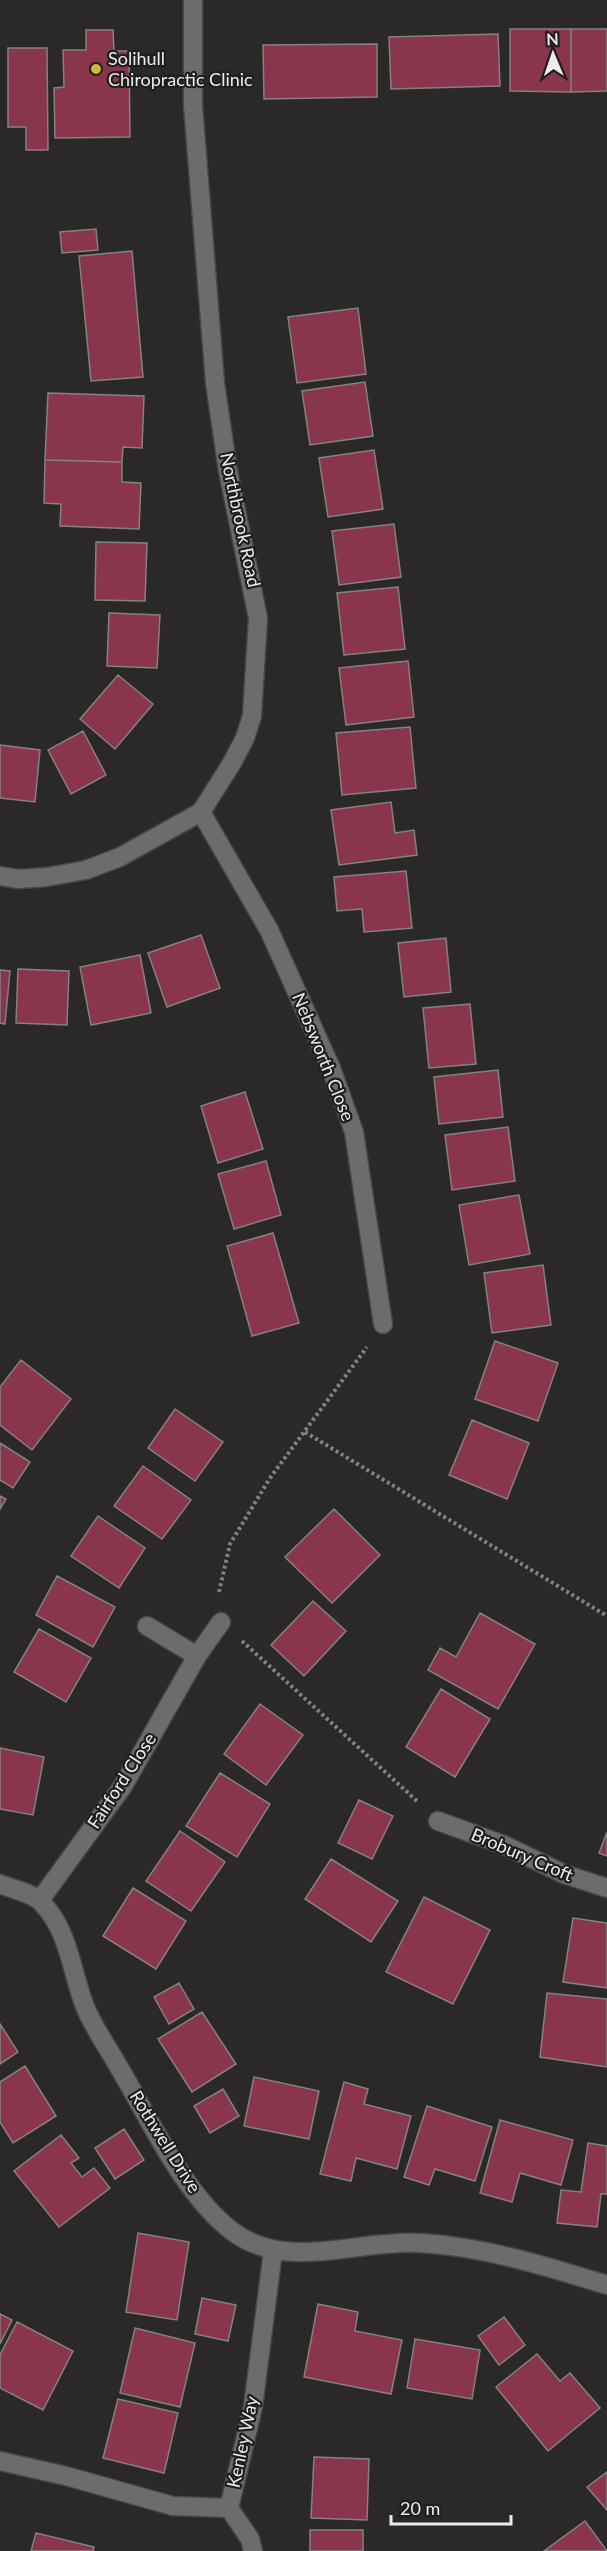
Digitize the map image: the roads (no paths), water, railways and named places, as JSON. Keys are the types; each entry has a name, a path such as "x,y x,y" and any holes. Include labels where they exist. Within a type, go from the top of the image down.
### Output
{"street":[{"name":"Northbrook Road","path":"0,876 18,879 47,877 86,870 120,857 201,812 232,763 245,738 252,716 258,618 256,598 228,471 215,383 193,105 193,0"},
{"name":"Nebsworth Close","path":"201,812 269,930 331,1068 354,1132 383,1324"},
{"name":"Fairford Close","path":"40,1900 123,1786 197,1656 221,1622"},
{"path":"147,1626 197,1656"},
{"name":"Brobury Croft","path":"438,1821 504,1845 564,1874 607,1888"},
{"path":"0,1884 40,1900"},
{"name":"Rothwell Drive","path":"40,1900 62,1929 87,2010 194,2194 232,2231 273,2251 416,2242 458,2247 544,2266 607,2285"},
{"name":"Kenley Way","path":"0,2461 66,2476 172,2506 229,2508 253,2407 273,2251"},
{"path":"229,2508 250,2539 253,2551"}],"place":[{"name":"Solihull Chiropractic Clinic","path":"96,69"}]}
